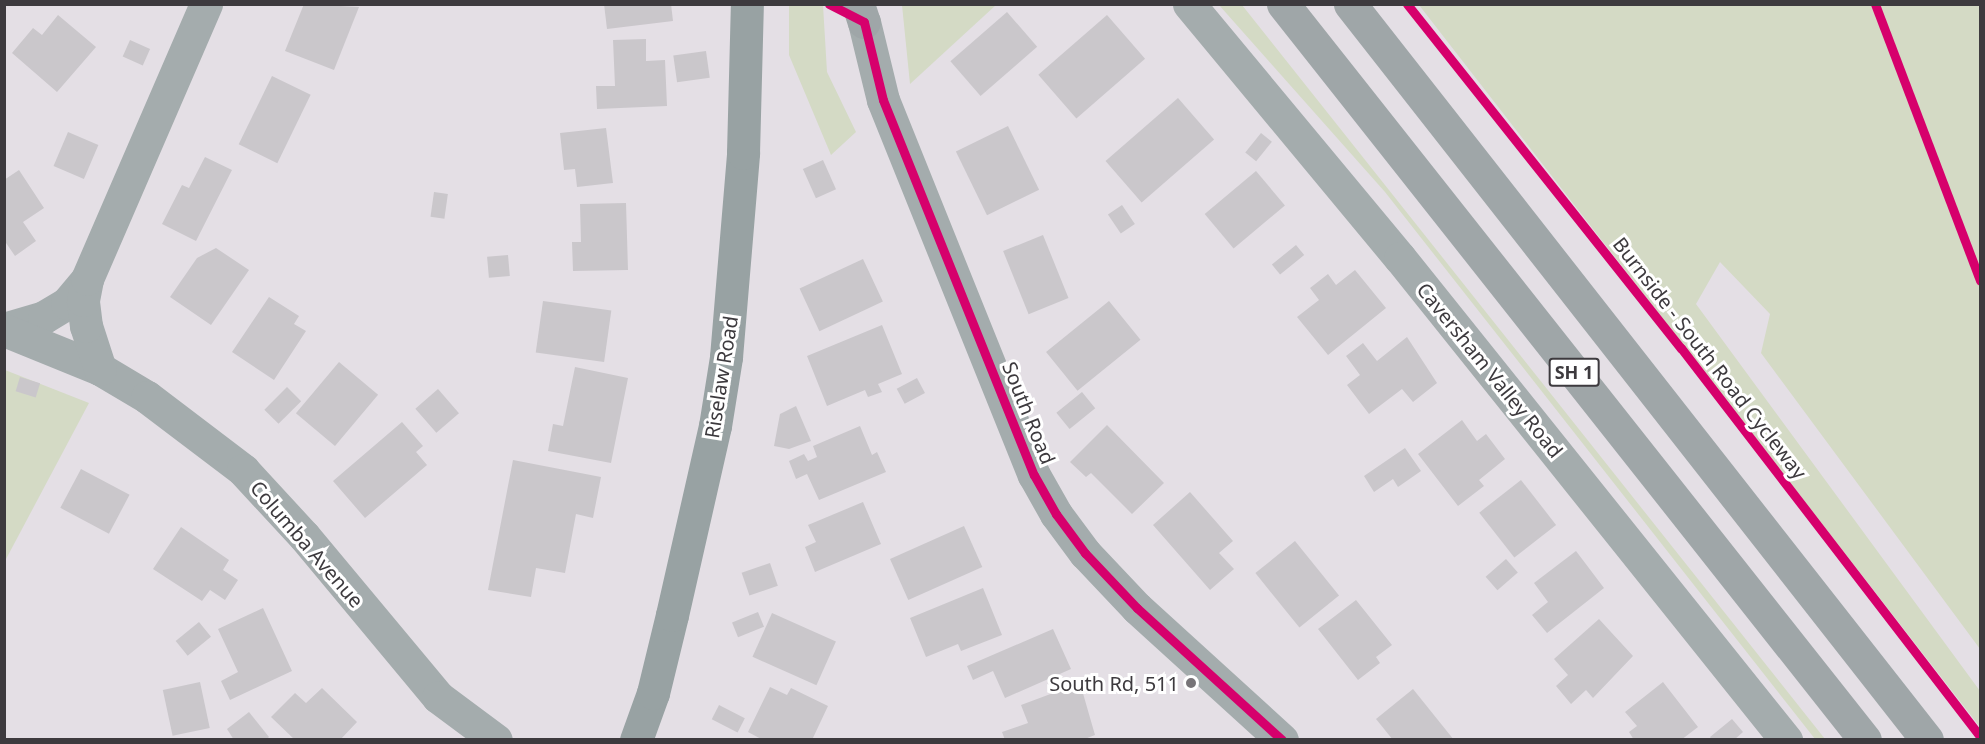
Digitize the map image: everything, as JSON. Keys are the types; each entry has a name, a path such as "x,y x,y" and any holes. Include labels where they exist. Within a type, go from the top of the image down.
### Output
{"highway":[{"name":"SH 1","path":"1282,4 1865,740"},
{"name":"SH 1","path":"1350,4 1927,740"}],"main road":[{"name":"Riselaw Road","path":"636,740 653,693 672,615 715,426 726,357 743,153 747,4"}],"street":[{"name":"Columba Avenue","path":"100,369 86,326 83,300 87,279 206,4"},
{"name":"Caversham Valley Road","path":"1189,4 1400,258 1786,740"},
{"name":"South Road","path":"866,10 883,100 1034,475 1056,514 1085,553 1137,608 1282,740"},
{"name":"Columba Avenue","path":"4,330 44,317 67,303 87,279"},
{"name":"Columba Avenue","path":"4,330 100,369 166,410 243,470 297,528 438,697 496,740"}],"green space":[{"path":"902,4 996,5 910,84"},
{"path":"789,5 823,5 827,72 856,132 831,155 789,55"},
{"path":"1219,5 1242,5 1825,739 1815,739 1385,192"},
{"path":"1419,5 1980,5 1980,649 1761,353 1770,314 1720,262 1696,304 1980,691 1980,727"},
{"path":"5,370 89,403 5,561"}],"building":[{"path":"304,4 359,7 334,70 285,51"},
{"path":"604,4 671,4 673,21 607,29"},
{"path":"1007,12 1037,47 981,96 950,61"},
{"path":"58,15 96,47 57,92 12,53 33,28 42,35"},
{"path":"1107,15 1145,59 1076,118 1038,75"},
{"path":"646,39 646,61 665,60 667,106 597,109 596,86 615,86 613,40"},
{"path":"130,40 150,49 143,65 123,56"},
{"path":"706,51 710,78 677,82 673,56"},
{"path":"272,76 311,95 277,163 239,144"},
{"path":"1178,98 1214,140 1142,202 1106,161"},
{"path":"1008,126 1039,190 987,215 956,151"},
{"path":"606,128 613,183 577,187 575,169 564,170 560,133"},
{"path":"68,132 98,145 84,179 54,166"},
{"path":"1261,133 1272,142 1256,161 1245,152"},
{"path":"205,157 232,170 196,241 162,224 182,185 189,188"},
{"path":"823,160 836,189 816,198 803,169"},
{"path":"19,170 44,208 23,222 36,241 15,256 4,240 4,180"},
{"path":"1256,171 1285,205 1234,249 1205,214"},
{"path":"434,192 448,194 444,219 431,217"},
{"path":"626,203 628,270 573,271 572,242 581,242 580,204"},
{"path":"1122,205 1135,224 1121,234 1108,215"},
{"path":"1043,235 1068,298 1029,314 1003,251"},
{"path":"1296,245 1304,255 1280,275 1272,265"},
{"path":"216,248 249,270 211,325 170,297 197,258"},
{"path":"508,255 510,276 489,278 487,257"},
{"path":"863,259 883,302 819,331 800,289"},
{"path":"1355,270 1386,308 1328,355 1297,317 1319,300 1310,288 1328,274 1336,285"},
{"path":"269,297 299,316 294,324 306,331 274,380 232,352"},
{"path":"543,301 611,311 604,362 536,352"},
{"path":"1109,301 1140,340 1078,391 1046,352"},
{"path":"882,325 902,374 878,384 882,392 868,397 865,390 827,406 807,356"},
{"path":"1407,337 1437,383 1413,402 1402,389 1369,414 1347,385 1360,375 1346,356 1363,343 1377,361"},
{"path":"339,362 378,395 335,446 296,413"},
{"path":"575,367 628,378 611,463 548,451 553,424 563,426"},
{"path":"20,377 40,383 36,397 16,391"},
{"path":"917,378 925,393 905,404 897,389"},
{"path":"287,387 301,401 279,424 264,410"},
{"path":"438,389 459,413 436,433 415,409"},
{"path":"1082,392 1095,408 1070,429 1056,413"},
{"path":"796,406 811,441 789,449 774,446 780,414"},
{"path":"1462,420 1477,441 1486,434 1505,459 1479,480 1484,486 1458,506 1418,454"},
{"path":"402,422 423,446 416,452 427,465 365,518 333,481"},
{"path":"1107,425 1164,483 1132,514 1091,473 1086,477 1070,462"},
{"path":"860,426 872,455 877,452 886,472 819,500 807,474 796,479 789,461 804,454 808,461 817,457 813,446"},
{"path":"1405,448 1421,471 1398,487 1393,479 1374,492 1364,476"},
{"path":"513,460 601,477 593,518 576,514 565,573 536,568 531,597 488,590"},
{"path":"81,469 130,495 109,534 60,508"},
{"path":"1521,480 1556,525 1514,558 1479,513"},
{"path":"1190,492 1233,541 1219,553 1234,569 1210,590 1153,525"},
{"path":"863,502 881,544 815,572 805,547 816,542 808,525"},
{"path":"964,526 982,567 908,600 890,559"},
{"path":"181,527 229,560 223,570 238,580 225,600 210,590 202,601 153,569"},
{"path":"1295,541 1339,595 1299,627 1255,573"},
{"path":"1576,551 1604,588 1547,633 1532,615 1548,602 1534,583"},
{"path":"1506,559 1518,573 1497,590 1486,577"},
{"path":"770,563 778,586 749,595 742,573"},
{"path":"983,588 1002,635 961,651 958,644 926,657 910,618"},
{"path":"1356,600 1392,645 1376,657 1380,663 1358,680 1318,629"},
{"path":"263,608 292,671 230,700 221,681 238,672 218,629"},
{"path":"758,612 764,627 738,637 732,622"},
{"path":"772,613 836,641 816,685 752,657"},
{"path":"1599,619 1633,656 1593,698 1586,690 1571,704 1556,686 1568,675 1554,659"},
{"path":"199,622 211,637 188,656 176,641"},
{"path":"1053,629 1071,669 1005,698 993,671 973,680 967,666"},
{"path":"200,682 210,728 173,736 163,690"},
{"path":"1663,682 1698,727 1681,740 1634,740 1629,732 1637,726 1625,712"},
{"path":"1080,683 1095,735 1082,740 1005,740 1002,732 1028,723 1021,705"},
{"path":"770,687 787,695 791,688 828,706 812,740 763,740 748,732"},
{"path":"322,688 357,722 340,740 295,740 271,717 295,693 306,703"},
{"path":"1413,689 1454,740 1393,740 1376,719"},
{"path":"719,705 745,718 738,732 712,719"},
{"path":"249,712 269,737 266,740 234,740 227,729"},
{"path":"1732,719 1743,732 1734,740 1712,740 1710,737"}],"cycle path":[{"path":"829,4 864,22 883,100 1034,475 1056,514 1085,553 1137,608 1282,740"},
{"name":"Burnside - South Road Cycleway","path":"1407,4 1681,348 1980,736"},
{"path":"1875,4 1980,281"}],"place":[{"name":"South Rd, 511","path":"1191,683"}]}
